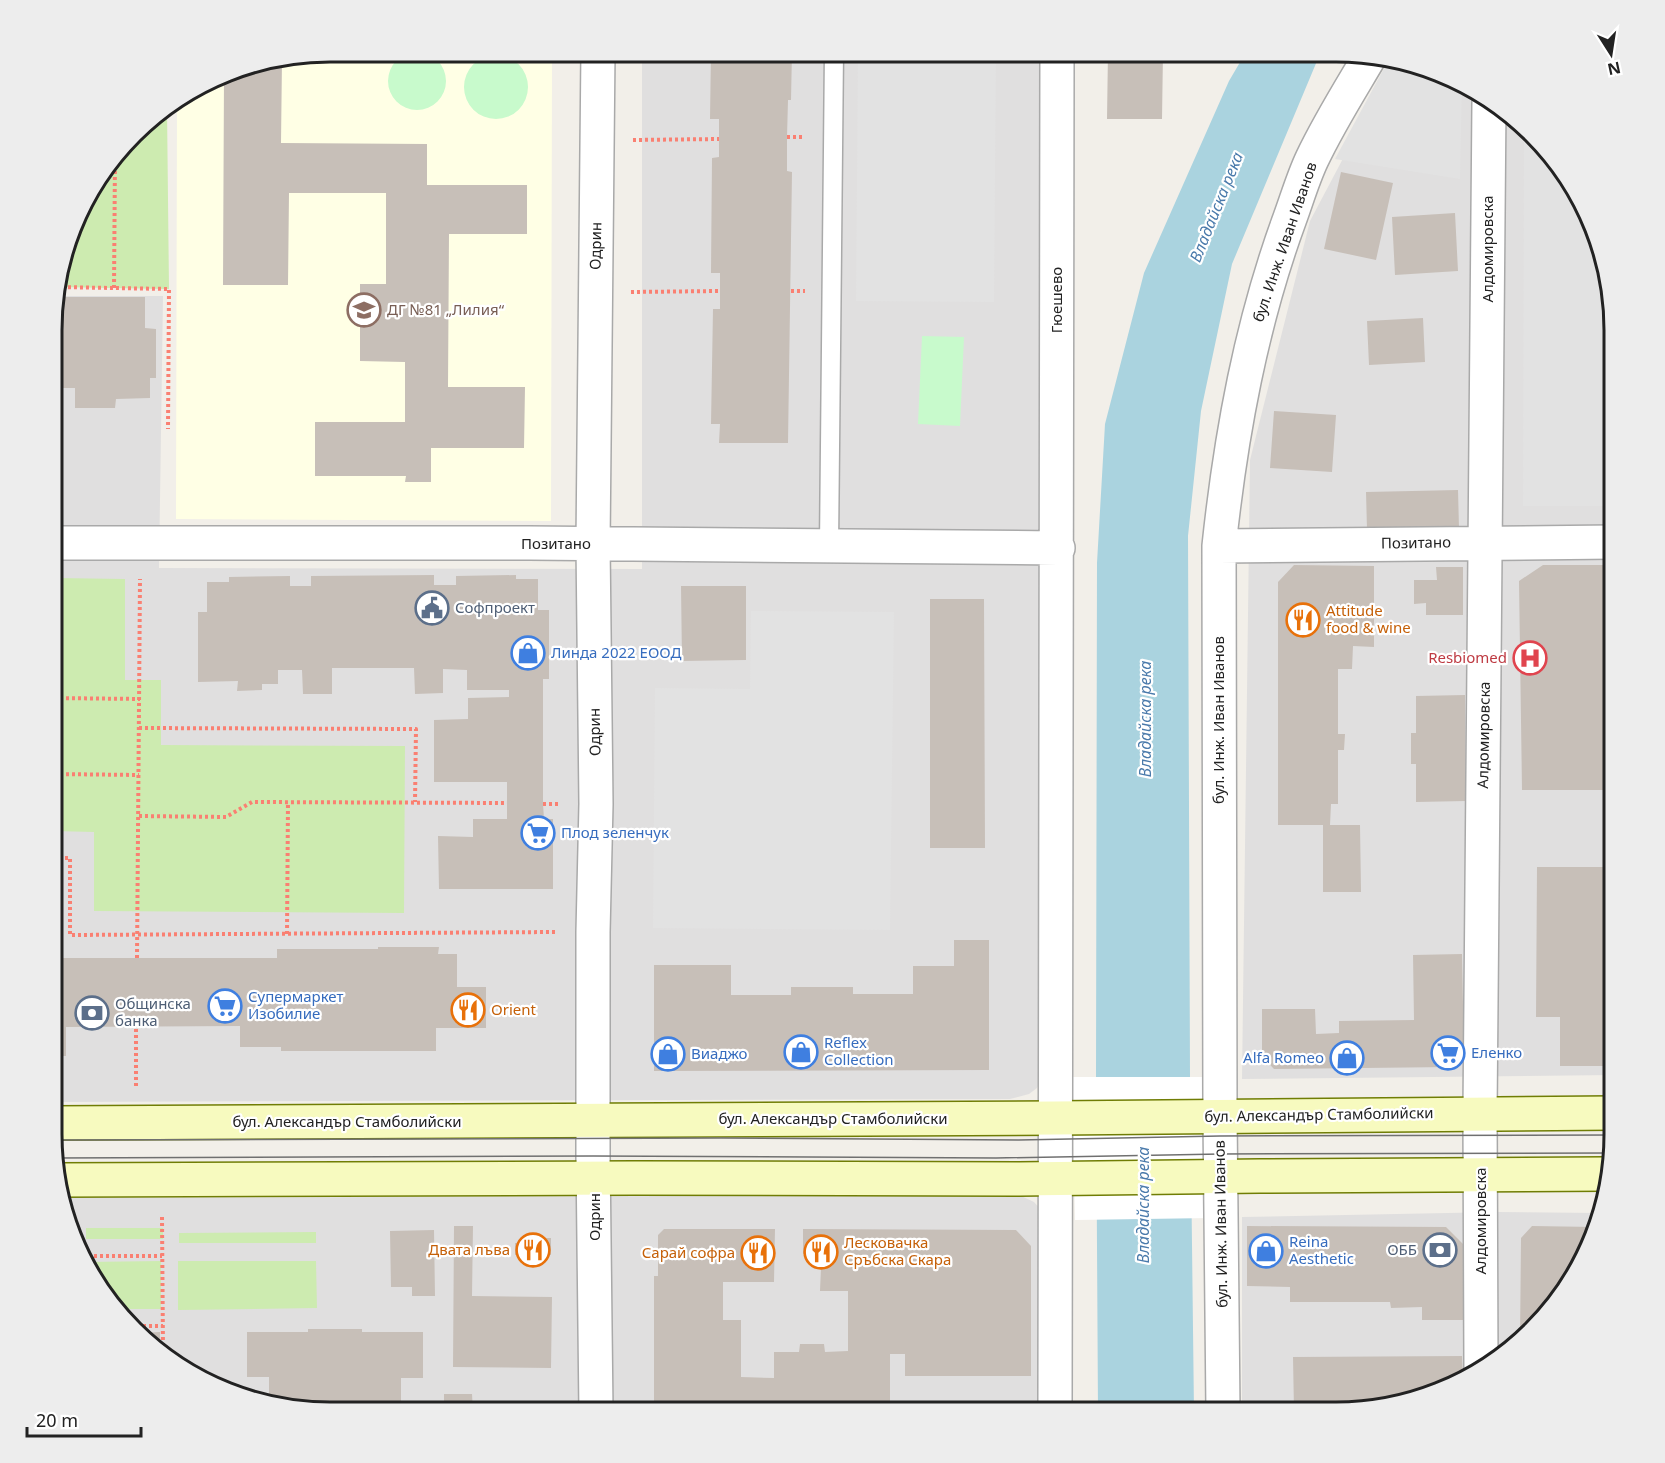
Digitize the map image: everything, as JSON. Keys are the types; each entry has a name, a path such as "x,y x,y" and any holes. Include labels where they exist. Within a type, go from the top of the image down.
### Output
{"main road":[{"name":"бул. Александър Стамболийски","path":"62,1123 1604,1113"},
{"path":"66,1180 1066,1179 1600,1174"}],"street":[{"name":"Одрин","path":"596,1402 593,932 596,804 593,544 598,62"},
{"name":"Гюешево","path":"1057,62 1058,548"},
{"name":"бул. Инж. Иван Иванов","path":"1223,1402 1215,1117 1219,546 1226,474 1239,401 1264,296 1282,239 1311,160 1366,63"},
{"name":"Алдомировска","path":"1481,1358 1480,1113 1489,110"},
{"name":"Позитано","path":"1219,546 1604,542"},
{"name":"Позитано","path":"62,543 1058,548"},
{"path":"1055,1402 1066,1179 1058,548"}],"lane":[{"path":"829,546 834,62"}],"path":[{"path":"597,140 719,139"},
{"path":"114,288 115,169"},
{"path":"65,287 169,289 168,429"},
{"path":"596,293 720,291"},
{"path":"137,958 141,543"},
{"path":"62,698 140,699"},
{"path":"140,728 416,729 415,802"},
{"path":"62,774 139,775"},
{"path":"139,816 226,817 252,802 507,803"},
{"path":"287,934 288,802"},
{"path":"62,858 70,858 69,935 593,932"},
{"path":"136,1027 136,1090"},
{"path":"162,1217 163,1343"},
{"path":"91,1256 162,1256"},
{"path":"143,1326 163,1326"}],"shaded area":[{"name":"ДГ №81 „Лилия“","path":"312,62 552,62 551,521 176,519 177,110 195,97 227,82 260,71 295,64"},
{"path":"642,62 1042,62 1043,1077 1037,1088 1029,1094 1010,1099 62,1102 62,312 64,296 163,296 159,568 642,569"},
{"path":"858,62 996,62 994,302 856,301"},
{"path":"1385,67 1422,76 1462,93 1460,179 1335,159"},
{"path":"1391,68 1422,76 1454,89 1470,97 1512,128 1548,166 1576,211 1589,243 1598,277 1604,330 1604,1075 1242,1079 1250,460 1310,221"},
{"path":"1524,139 1548,166 1568,196 1589,243 1598,277 1604,330 1604,506 1523,506"},
{"path":"751,611 894,612 890,930 653,928 655,688 750,689"},
{"path":"1019,1195 1034,1202 1042,1211 1045,1402 330,1402 277,1396 243,1387 195,1366 166,1346 140,1323 117,1297 97,1268 82,1236 70,1198"},
{"path":"1498,1212 1591,1213 1568,1268 1548,1297 1525,1323 1499,1346 1470,1366 1422,1387 1388,1396 1336,1402 1242,1402 1242,1217"}],"green space":[{"path":"395,62 439,62 446,75 446,87 438,102 423,110 411,110 396,102 388,87 388,75"},
{"path":"476,62 516,62 523,69 528,81 528,93 523,105 514,114 502,119 490,119 478,114 469,105 464,93 466,75"},
{"path":"167,116 169,289 65,287 76,243 97,195 128,153"},
{"path":"922,336 964,337 960,426 918,424"},
{"path":"62,578 125,579 125,680 161,680 161,745 405,746 404,913 94,911 94,832 62,831"},
{"path":"86,1228 163,1228 163,1239 86,1239"},
{"path":"316,1232 316,1243 179,1243 179,1233"},
{"path":"161,1261 161,1309 127,1309 94,1262"},
{"path":"178,1261 316,1261 317,1308 178,1310"}],"water":[{"name":"Владайска река","path":"1240,62 1317,62 1232,264 1201,411 1188,536 1194,1402 1098,1402 1097,563 1105,424 1144,273 1229,81"}],"pier":[{"path":"1072,1077 1210,1077 1211,1218 1075,1220"}],"building":[{"path":"322,62 353,62 353,63"},
{"path":"711,62 792,62 787,137 787,171 792,172 788,443 719,443 720,424 711,424 713,309 720,309 720,273 711,273 712,158 719,157 719,119 710,119"},
{"path":"1108,62 1163,62 1162,119 1107,119"},
{"path":"282,66 281,143 427,144 427,185 527,185 527,234 449,234 448,387 525,387 524,448 431,448 431,482 405,482 406,476 315,476 315,422 405,422 405,362 360,361 360,284 386,284 386,193 289,193 288,285 223,285 224,83 243,76"},
{"path":"1341,172 1393,183 1376,260 1324,249"},
{"path":"1455,213 1458,271 1395,275 1392,217"},
{"path":"64,297 145,297 145,328 156,329 156,378 150,378 150,398 116,399 115,408 75,408 75,388 62,388"},
{"path":"1423,318 1425,362 1369,365 1367,321"},
{"path":"1274,411 1336,415 1332,472 1270,468"},
{"path":"1458,490 1459,528 1367,529 1366,492"},
{"path":"1294,565 1374,566 1374,647 1353,646 1352,669 1338,669 1338,734 1345,734 1344,750 1338,750 1338,804 1331,804 1330,825 1360,825 1361,892 1323,892 1323,825 1278,825 1278,582"},
{"path":"1543,565 1604,565 1604,790 1522,790 1519,581"},
{"path":"1436,567 1463,567 1463,615 1426,615 1426,603 1414,604 1414,580 1437,580"},
{"path":"434,575 434,585 456,585 456,576 516,575 516,579 538,579 538,610 549,610 549,679 543,679 543,804 544,819 553,819 553,889 439,889 438,836 473,837 473,819 507,819 507,782 434,782 434,720 468,719 468,698 509,697 509,690 467,690 467,670 443,669 443,693 415,694 414,668 332,668 332,694 303,694 302,670 278,670 278,684 262,684 262,690 237,691 238,681 198,682 198,612 207,612 207,582 229,582 229,577 290,576 290,586 311,586 311,576"},
{"path":"681,586 746,586 746,660 682,661"},
{"path":"930,599 984,599 985,848 930,848"},
{"path":"1465,695 1466,801 1416,802 1416,764 1411,764 1411,733 1416,733 1416,696"},
{"path":"1537,867 1604,867 1604,1066 1560,1066 1560,1017 1536,1017"},
{"path":"954,940 989,940 989,1070 654,1071 654,965 731,965 731,995 791,995 791,987 853,987 853,994 913,994 913,966 954,966"},
{"path":"378,947 439,947 438,954 457,954 457,987 486,987 486,1028 436,1028 436,1051 281,1051 281,1047 240,1047 240,1026 66,1027 66,1056 62,1056 62,958 277,958 277,949 378,949"},
{"path":"1462,954 1464,1054 1451,1067 1274,1069 1262,1056 1262,1009 1315,1009 1316,1034 1339,1033 1339,1021 1414,1020 1413,955"},
{"path":"454,1226 473,1226 472,1296 552,1297 551,1368 453,1367"},
{"path":"1247,1226 1446,1227 1465,1246 1463,1320 1422,1320 1422,1307 1391,1308 1390,1302 1290,1302 1290,1287 1247,1286"},
{"path":"1532,1226 1586,1227 1568,1268 1548,1297 1520,1327 1521,1238"},
{"path":"664,1229 775,1229 774,1282 723,1282 723,1320 741,1320 741,1377 774,1378 774,1352 799,1352 800,1344 824,1344 825,1352 848,1351 848,1291 820,1291 821,1268 813,1268 813,1254 803,1254 803,1229 1016,1230 1031,1246 1031,1376 905,1376 905,1354 890,1354 890,1402 654,1402 654,1276 658,1276 658,1235"},
{"path":"434,1230 435,1296 412,1296 412,1287 391,1287 390,1231"},
{"name":"Двата лъва","path":"540,1238 551,1238 551,1255 515,1255 515,1243 540,1244"},
{"path":"308,1329 362,1329 362,1332 423,1332 423,1378 401,1378 401,1402 330,1402 269,1394 269,1377 247,1377 247,1332 308,1332"},
{"path":"150,1332 160,1332 160,1341 153,1335"},
{"path":"1462,1356 1463,1370 1422,1387 1388,1396 1353,1401 1294,1402 1293,1357"},
{"path":"444,1394 472,1394 472,1402 444,1402"}],"tram line":[{"path":"62,1140 721,1138 1019,1140 1220,1136 1604,1135"},
{"path":"63,1158 593,1156 996,1158 1221,1154 1603,1153"}],"place":[{"name":"ДГ №81 „Лилия“","path":"364,310"},
{"name":"Софпроект","path":"432,608"},
{"name":"Attitude food & wine","path":"1303,620"},
{"name":"Линда 2022 ЕООД","path":"528,653"},
{"name":"Resbiomed","path":"1530,658"},
{"name":"Плод зеленчук","path":"538,833"},
{"name":"Супермаркет Изобилие","path":"225,1006"},
{"name":"Orient","path":"468,1010"},
{"name":"Общинска банка","path":"92,1013"},
{"name":"Reflex Collection","path":"801,1052"},
{"name":"Еленко","path":"1448,1053"},
{"name":"Виаджо","path":"668,1054"},
{"name":"Alfa Romeo","path":"1347,1058"},
{"name":"Двата лъва","path":"533,1250"},
{"name":"ОББ","path":"1440,1250"},
{"name":"Reina Aesthetic","path":"1266,1251"},
{"name":"Лесковачка Сръбска Скара","path":"821,1252"},
{"name":"Сарай софра","path":"758,1253"}]}
